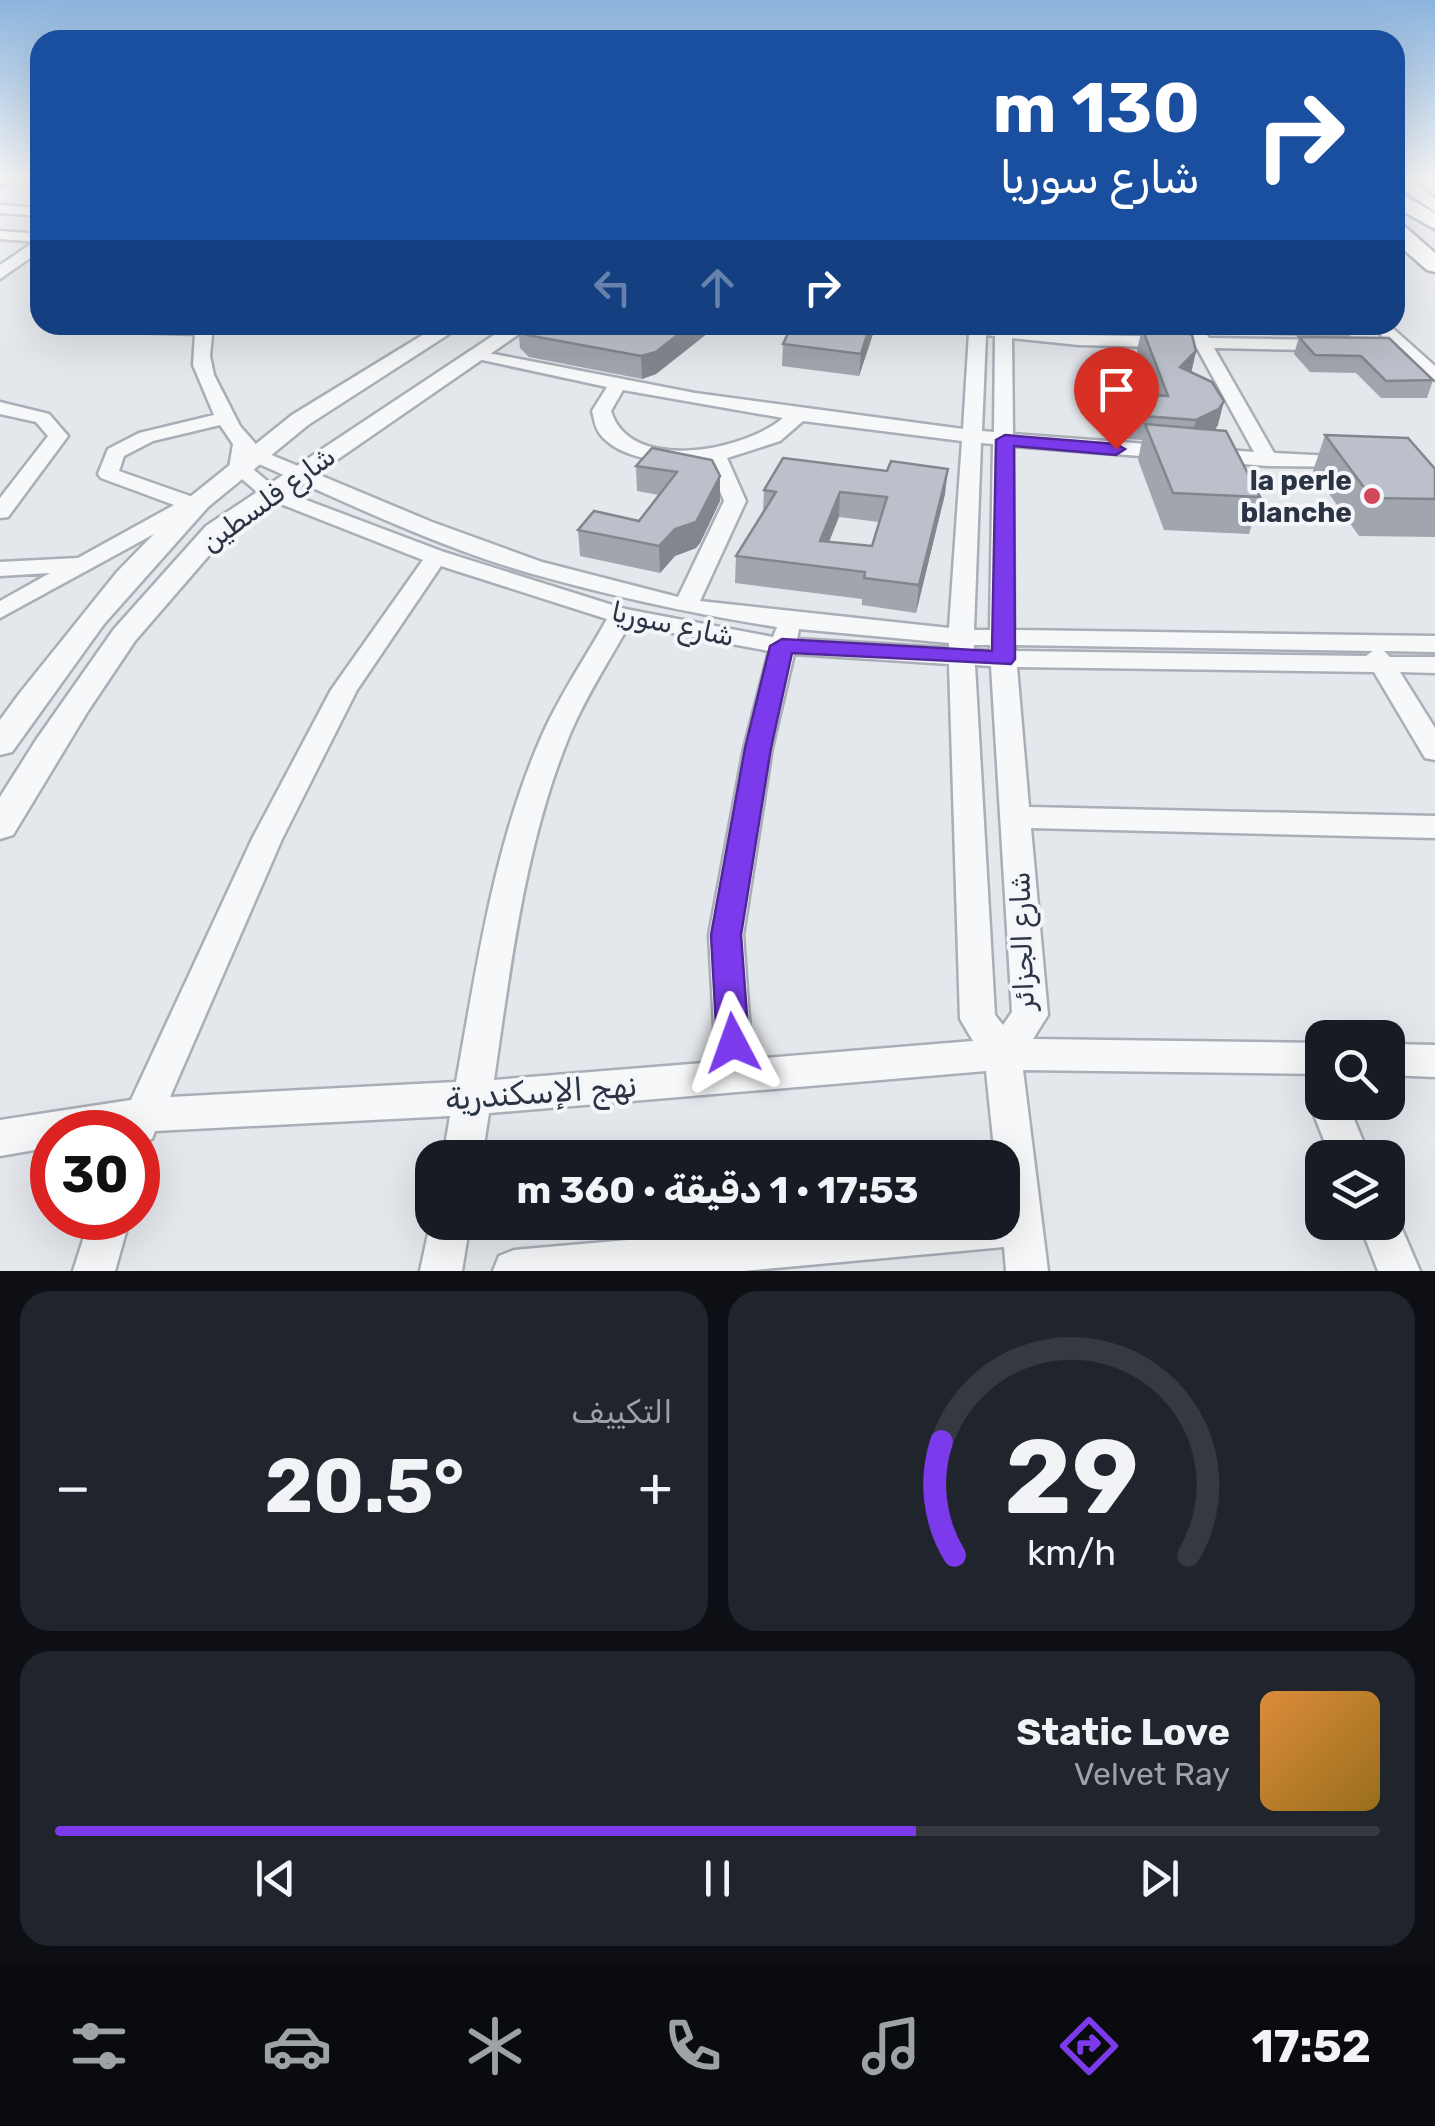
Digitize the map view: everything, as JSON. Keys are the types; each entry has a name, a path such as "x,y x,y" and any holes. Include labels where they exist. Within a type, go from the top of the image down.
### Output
{"highway":[{"path":"1405,239 1435,265"}],"street":[{"path":"0,235 30,239"},
{"path":"0,274 30,248"},
{"path":"204,335 200,360 245,456"},
{"name":"شارع فلسطين","path":"0,744 46,678 119,589 197,501 245,456 437,335"},
{"name":"شارع فلسطين","path":"0,826 76,701 146,606 216,532 507,335"},
{"name":"شارع الجزائر","path":"978,335 962,647 978,1019 1003,1054 1030,1016 1003,648 1004,335"},
{"path":"1075,335 1205,346 1404,348"},
{"path":"1199,335 1268,460"},
{"path":"1390,335 1435,375"},
{"path":"479,354 617,385 798,415 973,437 1371,464"},
{"path":"617,385 603,400 599,416 604,429 614,438 660,454 716,456 768,442 786,431 798,415"},
{"path":"0,408 46,418 56,427 58,436 0,512"},
{"path":"197,501 108,474 114,453 146,437 225,418"},
{"name":"شارع سوريا","path":"786,634 534,568 300,474 245,456 246,478 270,493 436,558 622,616 786,634 962,647 1377,654 1435,665"},
{"path":"686,606 734,501 716,456"},
{"path":"0,611 197,501"},
{"path":"397,542 424,527"},
{"path":"145,1110 267,839 344,690 436,558"},
{"path":"0,569 86,564"},
{"path":"465,1140 505,905 540,776 556,732 622,616"},
{"path":"735,1079 726,935 758,748 786,634"},
{"name":"شارع سوريا","path":"1377,654 1435,644"},
{"path":"1377,654 1435,751"},
{"path":"1016,818 1435,827"},
{"path":"1003,1054 1012,1140"},
{"name":"نهج الإسكندرية","path":"160,1122 735,1079 1003,1054 1305,1068"},
{"path":"1405,1060 1435,1061"},
{"name":"نهج الإسكندرية","path":"0,1138 30,1135"},
{"path":"1020,1226 1027,1271"},
{"path":"94,1271 103,1240"},
{"path":"441,1271 447,1240"},
{"path":"514,1271 863,1240"},
{"path":"1386,1240 1399,1271"}],"building":[{"path":"527,335 677,335 656,352 641,356"},
{"path":"787,335 867,335 861,354 783,344"},
{"path":"1145,335 1192,335 1196,351 1180,367 1212,382 1224,401 1219,409 1196,420 1131,415 1129,394 1168,396"},
{"path":"1299,337 1389,338 1433,380 1386,381 1361,356 1315,355"},
{"path":"1145,424 1226,431 1260,497 1173,493"},
{"path":"1325,435 1408,438 1435,469 1435,499 1372,498"},
{"path":"652,448 712,460 720,476 696,522 675,529 659,546 578,530 594,511 639,521 677,472 636,466"},
{"path":"783,458 887,471 891,461 948,469 919,585 864,578 865,572 736,556 776,492 764,490","holes":["840,492 887,497 872,546 820,541"]}],"place":[{"name":"la perle blanche","path":"1372,496"}],"route":[{"path":"733,1043 726,935 758,748 782,646 1003,659 1005,440 1116,449"}]}
